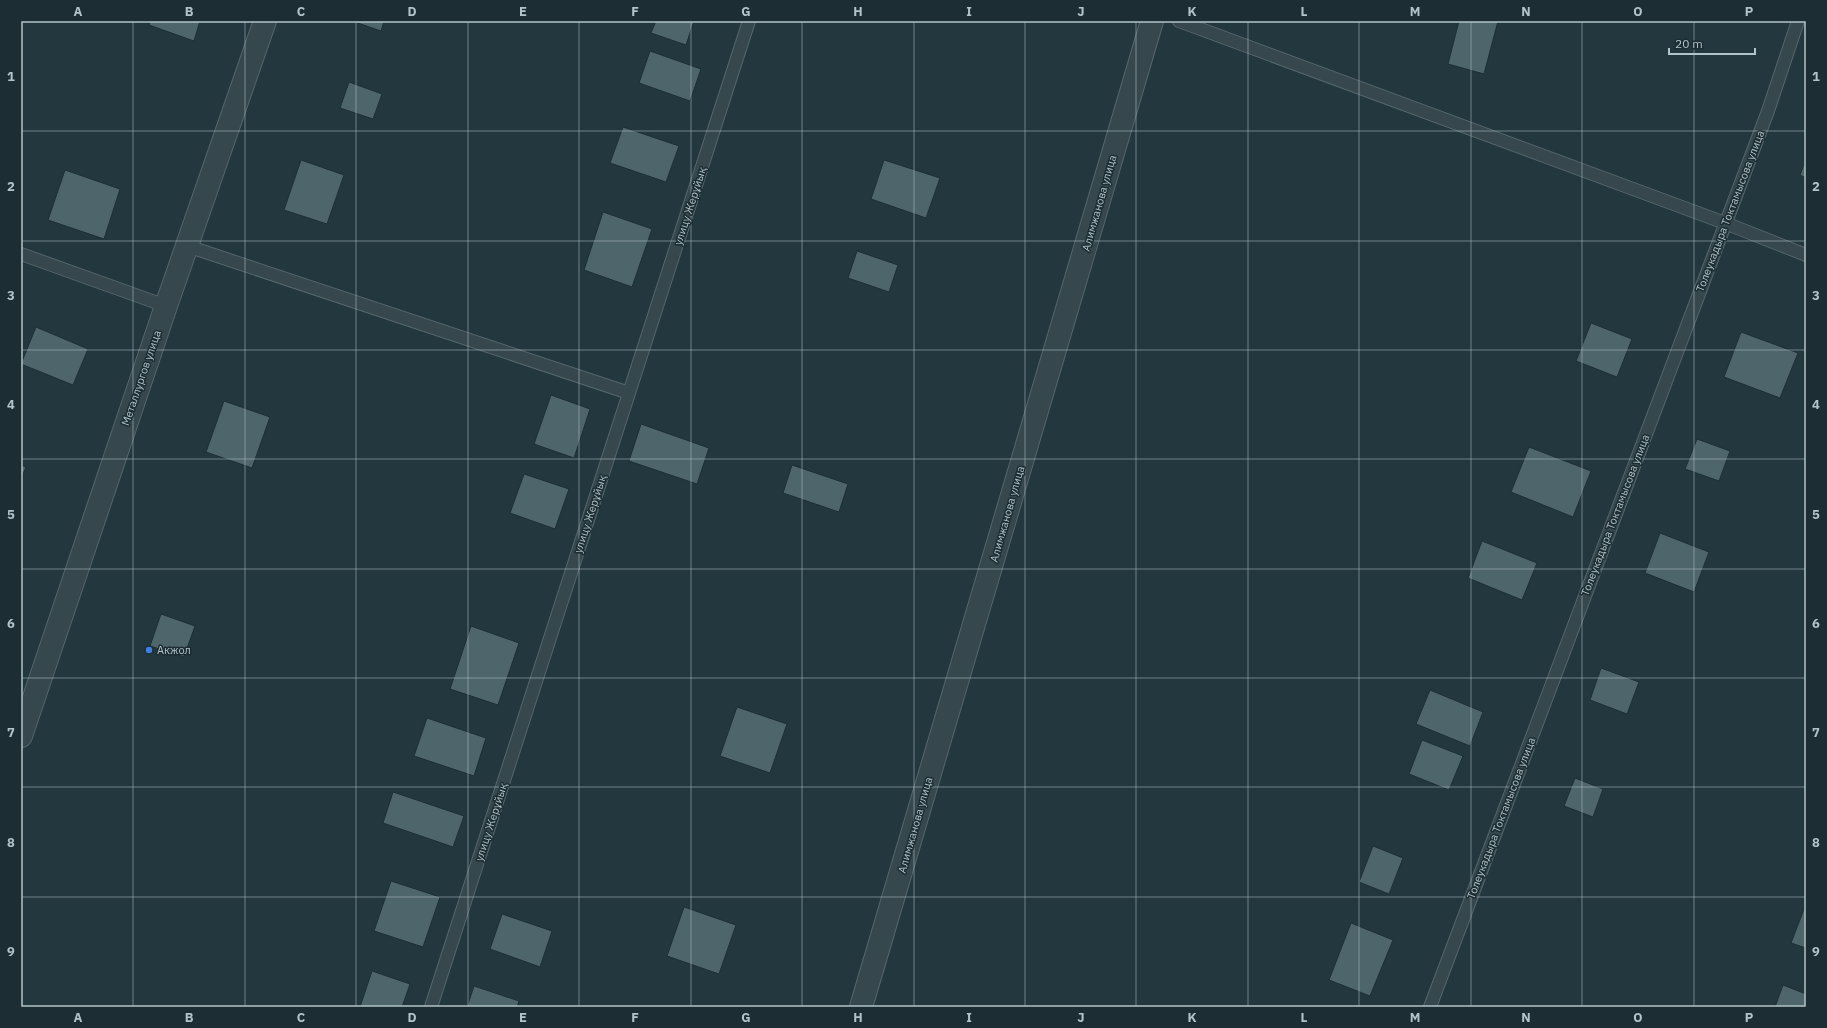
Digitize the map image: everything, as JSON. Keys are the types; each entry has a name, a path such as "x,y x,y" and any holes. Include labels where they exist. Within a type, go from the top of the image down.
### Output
{"street":[{"name":"Металлургов улица","path":"21,736 166,306 265,21"},
{"name":"Алимжанова улица","path":"861,1007 1152,21"}],"lane":[{"name":"улицу Жерұйық","path":"431,1007 749,21"},
{"path":"1179,21 1806,254"},
{"name":"Толеукадыра Токтамысова улица","path":"1430,1007 1768,112 1798,21"},
{"path":"187,246 629,393"},
{"path":"21,254 166,306"}],"building":[{"path":"150,21 200,21 194,41 149,25"},
{"path":"352,21 384,21 381,31"},
{"path":"656,21 694,21 686,45 651,33"},
{"path":"1459,21 1498,21 1484,74 1448,64"},
{"path":"650,51 701,69 690,101 639,83"},
{"path":"349,82 382,94 373,119 340,108"},
{"path":"623,127 679,146 666,182 610,163"},
{"path":"1806,159 1806,178 1800,175"},
{"path":"301,160 344,175 327,224 284,210"},
{"path":"884,160 940,178 926,218 871,199"},
{"path":"65,170 120,189 104,239 48,220"},
{"path":"603,212 652,229 632,287 584,270"},
{"path":"857,251 898,265 889,292 848,278"},
{"path":"1591,323 1632,339 1617,377 1576,361"},
{"path":"36,327 88,349 73,385 21,364"},
{"path":"1741,332 1798,353 1780,398 1724,377"},
{"path":"551,395 590,409 574,458 534,444"},
{"path":"224,401 270,417 252,468 206,452"},
{"path":"641,424 709,448 697,484 629,461"},
{"path":"1697,439 1730,451 1719,481 1685,469"},
{"path":"1529,447 1591,471 1573,517 1511,492"},
{"path":"21,465 26,467 21,479"},
{"path":"792,465 848,484 839,512 783,493"},
{"path":"524,474 569,489 555,529 510,513"},
{"path":"1660,533 1709,552 1694,592 1645,573"},
{"path":"1482,541 1537,563 1522,600 1468,578"},
{"path":"161,614 195,626 184,657 150,646"},
{"path":"471,626 519,643 498,705 450,689"},
{"path":"1601,668 1639,682 1627,714 1590,700"},
{"path":"1430,690 1483,712 1470,746 1416,724"},
{"path":"737,707 787,724 770,773 720,756"},
{"path":"427,718 486,738 474,776 414,756"},
{"path":"1422,740 1463,756 1449,790 1409,774"},
{"path":"1575,778 1603,789 1593,817 1564,806"},
{"path":"393,792 464,816 453,847 383,823"},
{"path":"1373,846 1403,858 1389,894 1359,882"},
{"path":"391,881 440,897 423,947 374,931"},
{"path":"1806,904 1806,948 1791,943"},
{"path":"684,907 736,925 719,974 667,956"},
{"path":"502,914 552,931 540,967 490,949"},
{"path":"1351,923 1393,940 1370,996 1329,980"},
{"path":"372,971 410,984 402,1007 360,1007"},
{"path":"1783,985 1806,994 1806,1007 1775,1007"},
{"path":"474,986 519,1001 517,1007 467,1007"}],"place":[{"name":"Акжол","path":"149,650"}]}
